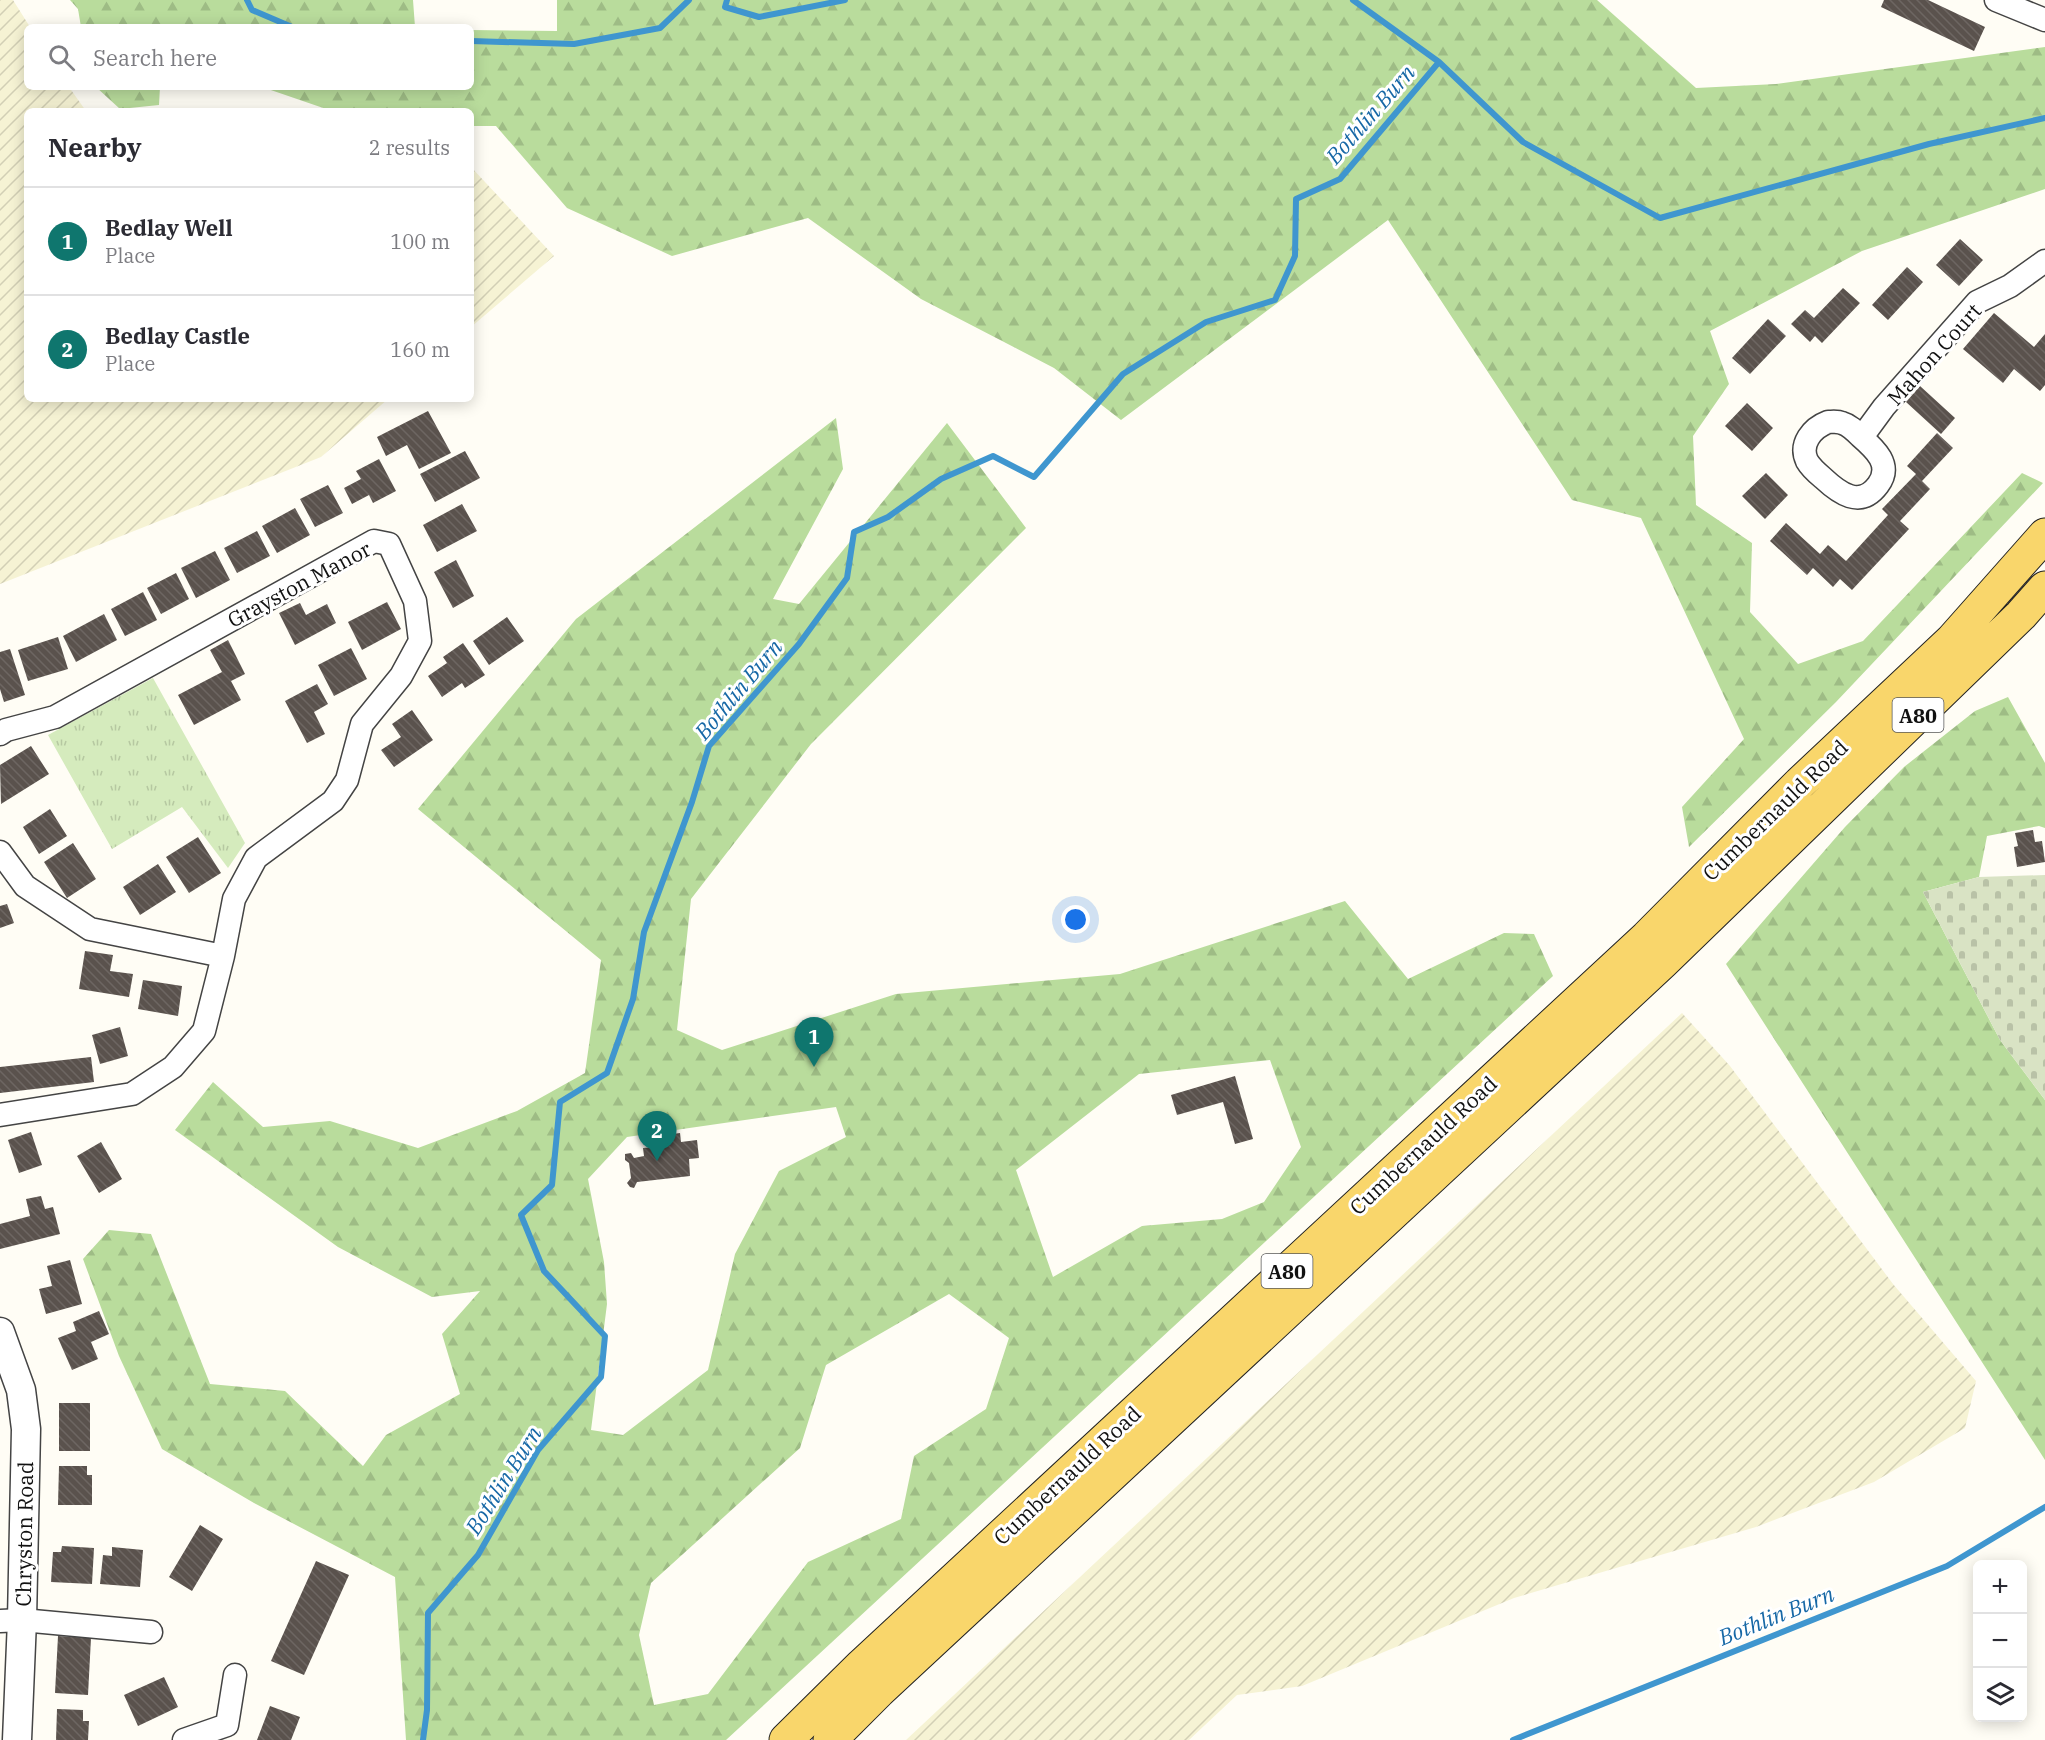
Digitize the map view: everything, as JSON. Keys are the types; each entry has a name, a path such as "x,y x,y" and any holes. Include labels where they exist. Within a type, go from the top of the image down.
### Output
{"main road":[{"name":"Cumbernauld Road","path":"786,1740 862,1665 1647,937 1792,791 1952,640 2045,535"},
{"name":"Cumbernauld Road","path":"830,1740 879,1691 1656,969 2021,615 2045,588"}],"street":[{"path":"1996,0 2045,20"},
{"name":"Mahon Court","path":"1862,437 1891,400 1977,302 2010,286 2045,261"},
{"name":"Grayston Manor","path":"0,734 6,730 55,717 374,541 388,544 415,601 420,641 401,676 362,724 347,780 333,801 256,858 234,899 223,956 204,1031 173,1067 132,1094 0,1115"},
{"path":"0,852 25,886 90,929 223,956"},
{"name":"Chryston Road","path":"0,1332 21,1390 26,1430 11,1621 17,1740"},
{"path":"11,1621 151,1632"},
{"path":"184,1740 227,1725 235,1676"}],"shaded area":[{"path":"0,0 13,0 28,24 24,24 24,90 71,90 84,108 24,108 24,402 385,402 321,457 0,584"},
{"path":"474,170 554,256 474,324"},
{"path":"1682,1013 1730,1066 1893,1284 1976,1381 1965,1428 1874,1482 1756,1527 1514,1598 1302,1686 1237,1695 1189,1740 906,1740"}],"green space":[{"path":"70,0 413,0 415,24 80,24 78,9"},
{"path":"557,0 1597,0 1696,88 1776,84 2045,47 2045,189 1862,251 1710,331 1729,384 1693,436 1696,505 1752,543 1750,612 1798,664 1863,641 2022,473 2043,483 1836,702 1689,847 1682,807 1744,739 1641,518 1572,500 1388,220 1121,420 1054,368 921,299 808,218 672,256 567,208 496,126 474,126 474,108 323,108 271,90 474,90 474,30 557,31"},
{"path":"99,90 160,90 159,105 119,108"},
{"path":"836,418 843,469 773,599 799,604 947,423 1026,528 811,744 691,899 677,1030 722,1050 896,994 1120,974 1345,901 1408,979 1504,933 1534,934 1553,976 726,1740 406,1740 395,1577 254,1503 162,1449 119,1356 83,1259 109,1230 151,1234 210,1384 285,1391 363,1466 386,1435 460,1394 442,1334 480,1291 432,1297 338,1247 175,1130 213,1082 263,1127 330,1121 418,1148 517,1111 585,1073 601,960 418,809 576,619","holes":["1270,1060 1301,1147 1264,1202 1222,1219 1142,1226 1053,1277 1016,1170 1139,1074","836,1107 846,1137 779,1171 735,1254 708,1370 623,1435 591,1430 607,1304 604,1262 588,1179 627,1137","949,1294 1009,1338 986,1409 914,1456 901,1519 808,1562 708,1694 654,1705 639,1635 651,1583 800,1448 826,1365"]},
{"path":"153,678 245,843 228,868 182,807 112,849 48,735"},
{"path":"2008,697 2045,763 2045,828 2039,826 1987,836 1979,877 1923,892 2000,1040 2045,1100 2045,1460 1726,964 1845,827 1904,767 1975,711"},
{"path":"2045,875 2045,1100 2000,1040 1923,892 1979,877"}],"building":[{"path":"1884,0 1928,0 1985,27 1974,51 1881,7"},
{"path":"1960,239 1983,260 1959,286 1936,265"},
{"path":"1907,267 1923,282 1888,320 1872,305"},
{"path":"1843,288 1860,303 1822,343 1815,336 1810,342 1791,324 1805,310 1814,318"},
{"path":"1994,313 2034,347 2045,334 2045,385 2040,391 2014,369 2003,383 1963,349"},
{"path":"1768,319 1786,336 1750,374 1732,358"},
{"path":"1920,386 1955,418 1941,434 1906,402"},
{"path":"1747,403 1773,428 1752,451 1725,426"},
{"path":"428,411 451,453 419,469 407,445 386,456 377,437"},
{"path":"1937,433 1953,448 1922,481 1930,489 1900,521 1909,529 1852,590 1840,579 1833,587 1813,568 1807,575 1770,541 1786,523 1820,554 1828,545 1846,561 1888,515 1882,509 1916,474 1907,466"},
{"path":"465,451 480,478 435,502 420,474"},
{"path":"379,459 396,491 373,503 369,495 352,504 344,488 361,479 356,471"},
{"path":"1766,473 1788,495 1765,519 1742,496"},
{"path":"328,485 343,513 315,527 300,499"},
{"path":"462,504 477,531 437,552 423,525"},
{"path":"295,508 310,535 277,553 262,526"},
{"path":"257,531 270,556 237,573 224,548"},
{"path":"215,551 230,580 196,598 181,568"},
{"path":"456,560 474,596 453,608 434,572"},
{"path":"176,573 189,599 161,614 147,588"},
{"path":"143,592 157,620 125,636 111,609"},
{"path":"387,602 401,629 362,650 348,622"},
{"path":"300,603 306,615 327,604 336,623 295,645 279,613"},
{"path":"104,614 117,640 76,662 63,636"},
{"path":"507,617 524,641 489,665 473,641"},
{"path":"58,637 68,669 28,681 18,650"},
{"path":"228,640 245,674 231,681 241,700 194,725 178,695 222,672 210,650"},
{"path":"463,643 485,675 465,688 462,683 442,697 428,676 447,663 443,657"},
{"path":"351,648 367,679 334,696 318,665"},
{"path":"10,649 25,695 4,702 0,689 0,652"},
{"path":"317,684 328,704 314,712 325,734 307,743 285,701"},
{"path":"412,710 433,740 394,767 381,750 401,737 392,724"},
{"path":"31,746 49,774 1,804 0,765"},
{"path":"50,809 67,836 39,854 23,827"},
{"path":"2033,830 2035,842 2042,841 2045,862 2017,867 2014,847 2018,846 2015,833"},
{"path":"198,837 221,873 189,893 166,857"},
{"path":"73,843 96,879 67,898 44,862"},
{"path":"158,864 176,892 140,915 123,887"},
{"path":"7,904 14,923 0,928 0,906"},
{"path":"85,951 113,955 110,971 133,974 129,997 79,989"},
{"path":"143,980 182,986 178,1016 138,1009"},
{"path":"120,1027 128,1056 100,1064 92,1035"},
{"path":"91,1057 94,1082 0,1093 0,1067"},
{"path":"1235,1076 1253,1139 1235,1144 1223,1102 1177,1115 1171,1095"},
{"path":"31,1132 42,1165 19,1173 8,1140"},
{"path":"680,1133 681,1142 697,1140 699,1158 689,1159 690,1176 637,1182 634,1188 630,1187 627,1183 631,1178 629,1163 625,1160 625,1154 631,1153 634,1158 644,1156 643,1148 667,1146 666,1135"},
{"path":"101,1142 122,1179 99,1193 77,1156"},
{"path":"41,1196 45,1209 53,1207 60,1234 0,1249 0,1224 30,1216 26,1199"},
{"path":"70,1260 82,1304 46,1314 39,1289 52,1286 47,1266"},
{"path":"99,1311 109,1334 91,1342 98,1359 72,1370 58,1338 76,1331 73,1322"},
{"path":"59,1403 90,1403 90,1451 59,1451"},
{"path":"59,1466 87,1466 87,1475 92,1475 92,1505 58,1505"},
{"path":"200,1525 223,1539 192,1591 169,1577"},
{"path":"62,1546 94,1548 92,1584 51,1582 53,1552 61,1552"},
{"path":"112,1547 143,1550 140,1587 100,1584 103,1555 112,1556"},
{"path":"316,1561 349,1575 304,1675 271,1661"},
{"path":"58,1636 91,1638 88,1695 55,1693"},
{"path":"164,1677 178,1707 138,1726 124,1695"},
{"path":"270,1706 300,1717 291,1740 257,1740"},
{"path":"57,1709 83,1710 83,1721 89,1721 88,1740 56,1740"}],"waterway":[{"name":"Bothlin Burn","path":"247,0 252,10 285,24"},
{"name":"Bothlin Burn","path":"474,41 574,44 660,28 689,0"},
{"name":"Bothlin Burn","path":"727,0 725,7 759,17 845,0"},
{"path":"1353,0 1439,62 1523,142 1660,218 1929,144 2045,118"},
{"name":"Bothlin Burn","path":"423,1740 427,1710 428,1613 478,1555 538,1450 601,1377 605,1336 544,1271 521,1215 552,1185 560,1102 607,1073 633,999 644,932 692,802 709,746 799,644 847,578 854,532 888,517 941,479 993,456 1034,477 1123,374 1206,322 1275,300 1295,256 1296,199 1340,179 1439,62"},
{"name":"Bothlin Burn","path":"1513,1740 1947,1566 2045,1507"}],"place":[{"name":"Bedlay Well","path":"814,1067"},
{"name":"Bedlay Castle","path":"657,1161"}]}
